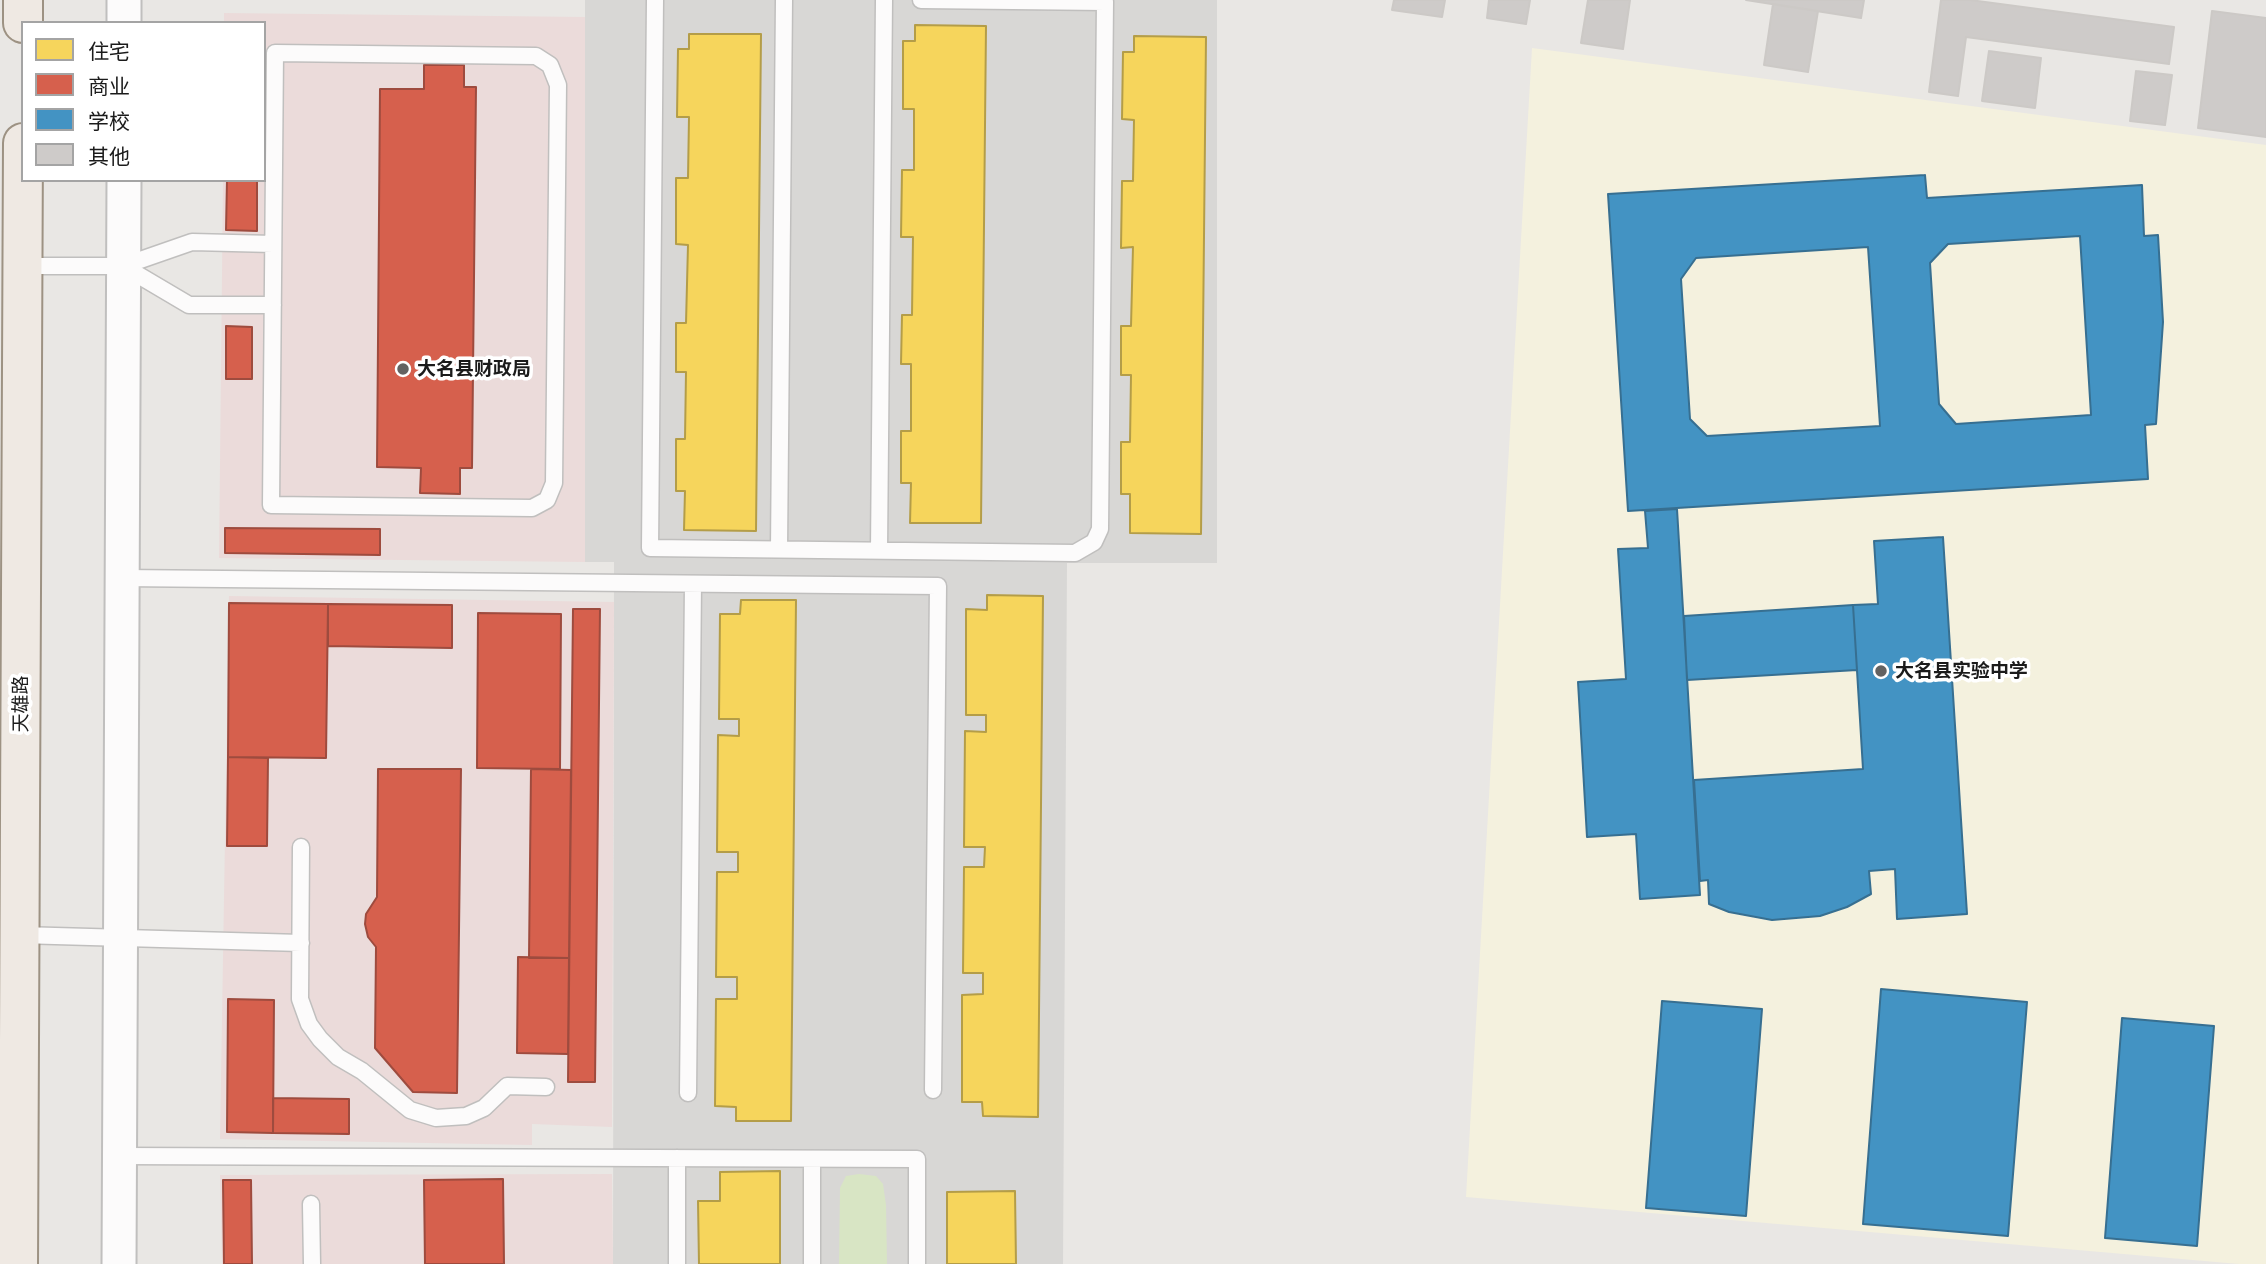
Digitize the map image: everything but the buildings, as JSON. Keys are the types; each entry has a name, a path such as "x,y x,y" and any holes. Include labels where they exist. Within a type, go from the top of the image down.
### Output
{"main road":[{"path":"23,0 23,21"},
{"name":"天雄路","path":"18,1264 23,182"}],"street":[{"path":"124,0 124,21"},
{"path":"120,1264 124,182"}],"lane":[{"path":"655,0 650,548 1075,553 1094,542 1100,528 1105,2 921,0"},
{"path":"779,549 784,0"},
{"path":"878,550 884,0"},
{"path":"275,53 536,56 550,65 558,85 558,113 554,483 547,499 532,508 271,505 273,306 275,53"},
{"path":"22,266 123,266 192,242 273,244"},
{"path":"123,266 189,305 273,306"},
{"path":"122,578 938,586 933,1090"},
{"path":"688,1093 693,584"},
{"path":"302,847 300,999 309,1024 338,1057 362,1070 410,1110 436,1118 466,1116 484,1108 507,1086 546,1087"},
{"path":"20,935 301,943"},
{"path":"120,1156 917,1159 917,1264"},
{"path":"677,1158 677,1264"},
{"path":"812,1159 812,1264"},
{"path":"311,1204 312,1264"}],"shaded area":[{"path":"585,0 1217,0 1217,563 1067,563 1063,1264 613,1264 614,562 585,562"},
{"name":"大名县财政局","path":"224,13 585,17 585,562 219,558 223,182 266,182 266,21 224,21"},
{"name":"大名县实验中学","path":"1532,48 2266,145 2266,1264 2239,1264 1466,1197"},
{"path":"229,596 614,602 612,1127 532,1124 532,1145 220,1139"},
{"path":"612,1174 613,1264 222,1264 220,1175"}],"green space":[{"path":"846,1176 876,1176 883,1184 887,1264 839,1264 840,1188"}],"place":[{"name":"大名县财政局","path":"403,369"},
{"name":"大名县实验中学","path":"1881,671"}]}
